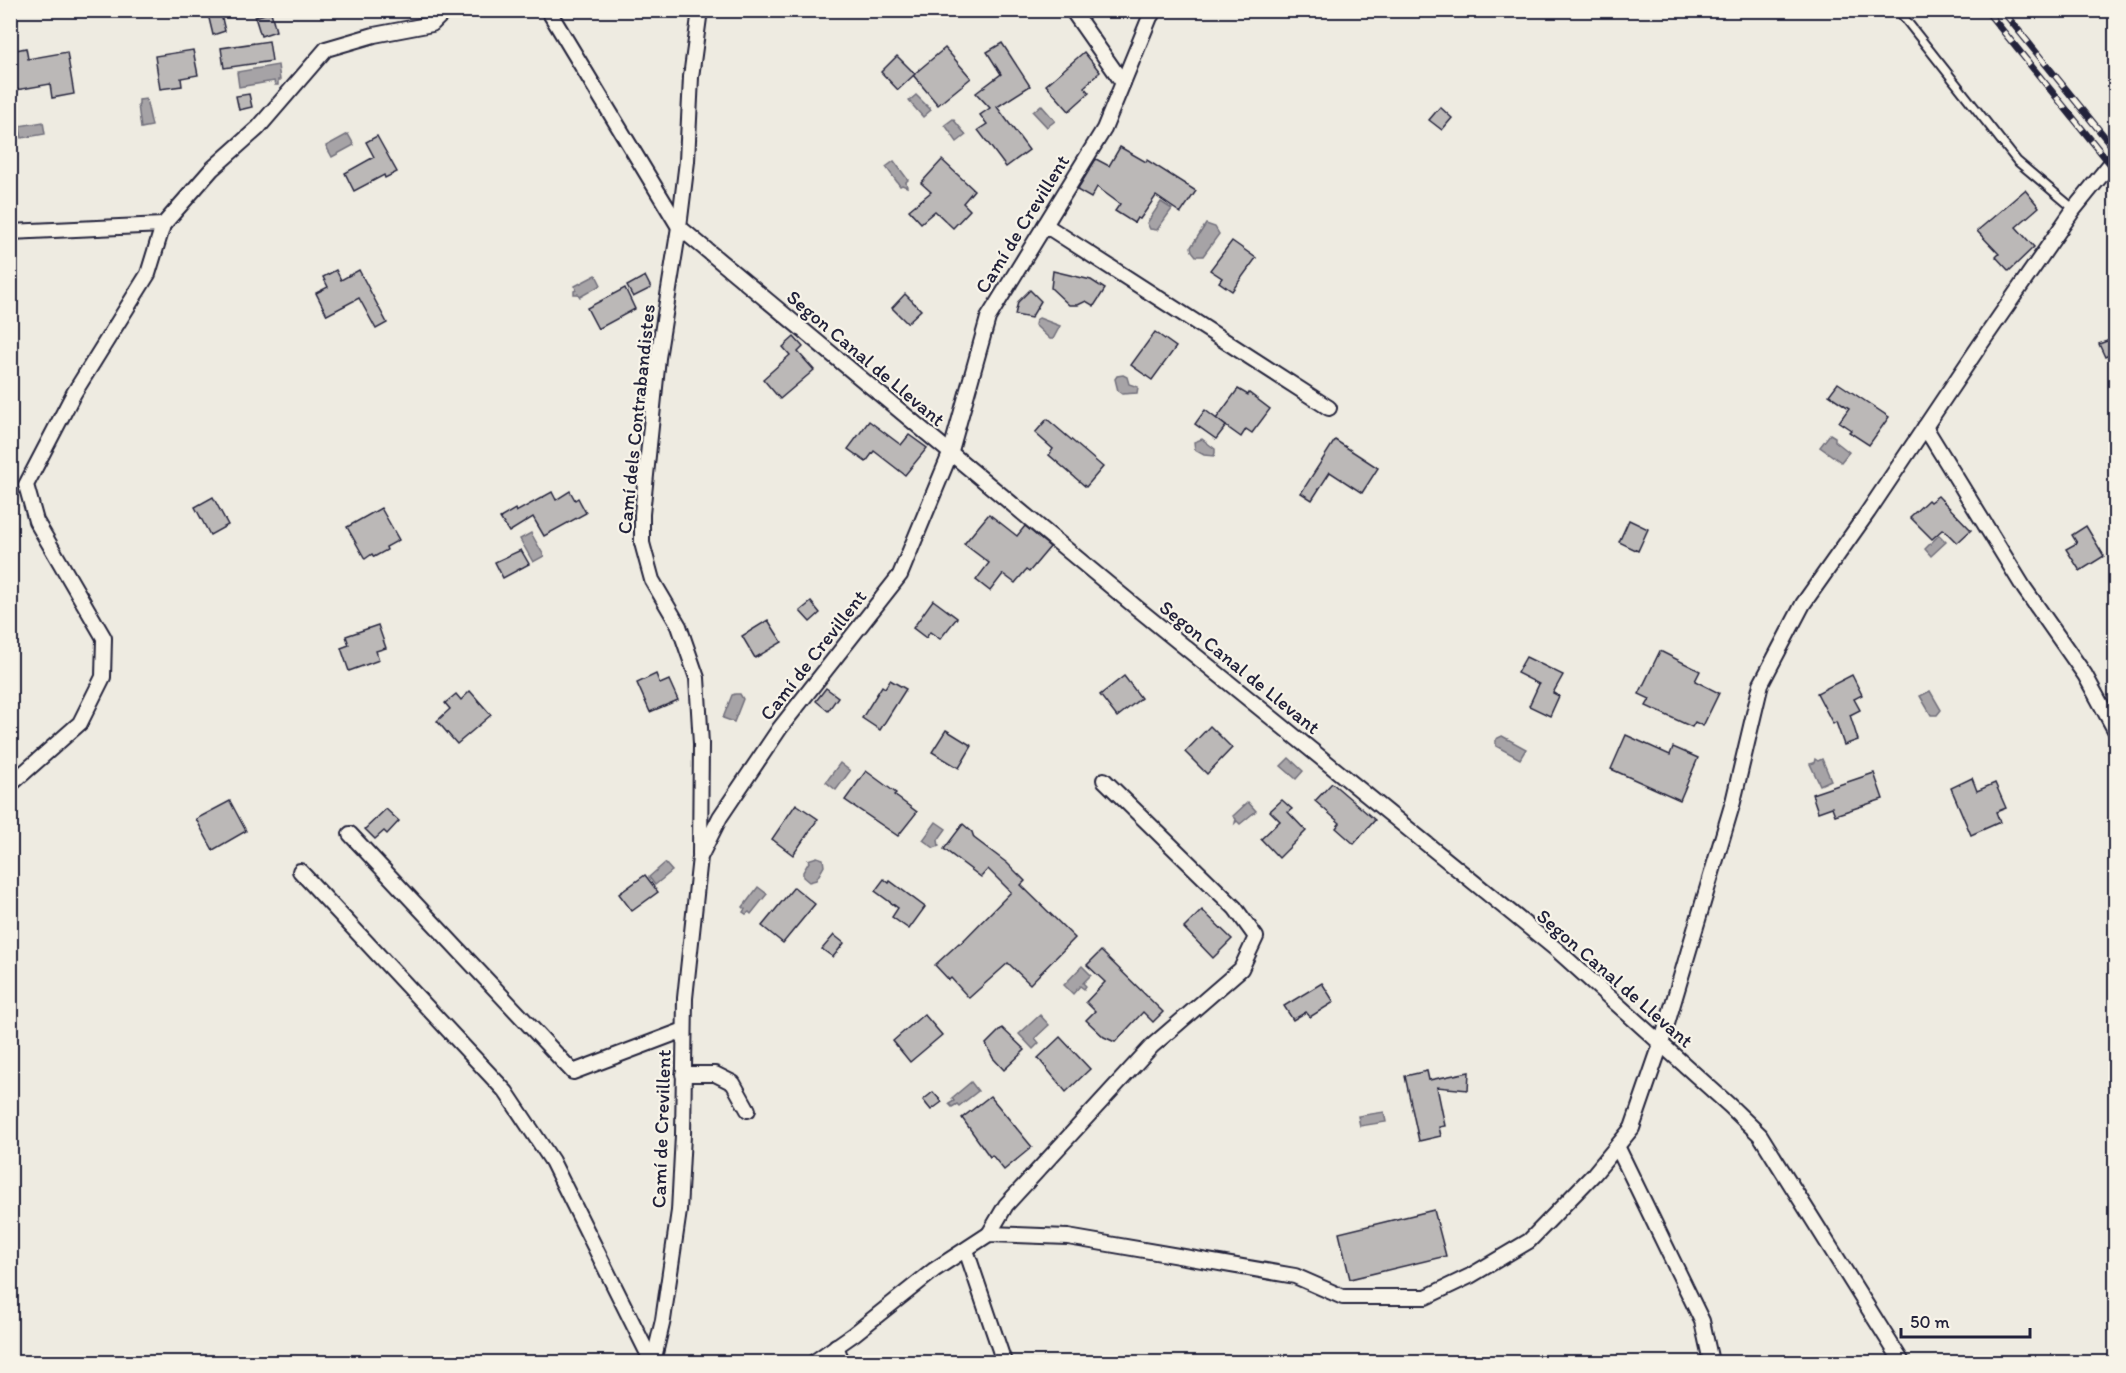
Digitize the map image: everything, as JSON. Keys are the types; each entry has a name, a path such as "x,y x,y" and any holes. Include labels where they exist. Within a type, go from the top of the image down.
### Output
{"street":[{"path":"10,785 80,723 103,677 104,638 36,521 26,485 74,393 148,274 163,225 212,169 258,128 326,49 374,35 432,24 446,10"},
{"name":"Segon Canal de Llevant","path":"548,10 679,227 950,454 1557,950 1729,1104 1760,1135 1902,1362"},
{"name":"Camí dels Contrabandistes","path":"699,857 700,744 697,678 680,626 652,580 642,543 642,514 658,358 687,161 691,77 700,10"},
{"path":"1072,10 1123,83"},
{"name":"Camí de Crevillent","path":"653,1362 663,1320 679,1211 685,998 699,857 720,817 780,728 900,575 950,454 988,318 1104,129 1150,17 1155,10"},
{"path":"989,1234 1068,1237 1295,1276 1343,1297 1426,1297 1470,1276 1529,1241 1594,1174 1632,1128 1661,1044 1733,802 1761,684 1803,604 2074,210 2115,158"},
{"path":"10,232 163,225"},
{"path":"1045,225 1329,408"},
{"path":"1925,427 2024,588 2085,675 2115,732"},
{"path":"814,1362 934,1270 989,1234 1006,1205 1152,1046 1241,969 1256,937 1235,908 1104,780"},
{"path":"350,834 573,1072 684,1030"},
{"path":"300,871 506,1092 552,1161 653,1362"},
{"path":"683,1074 715,1074 734,1083 748,1110"},
{"path":"1617,1146 1702,1321 1711,1362"},
{"path":"966,1250 1004,1362"},
{"path":"836,1347 842,1362"}],"lane":[{"path":"1898,10 2017,162 2074,210"}],"shaded area":[{"path":"278,65 280,80 278,80 278,85 275,85 274,81 239,87 237,72"},
{"path":"916,95 931,110 923,117 909,101"},
{"path":"146,99 152,126 141,128 138,105 139,100"},
{"path":"1041,105 1055,121 1047,127 1033,112"},
{"path":"953,119 966,135 957,142 945,125"},
{"path":"43,122 45,134 22,138 19,126"},
{"path":"348,134 354,145 332,157 326,146"},
{"path":"894,161 908,180 907,187 900,186 886,167"},
{"path":"1161,202 1172,209 1157,230 1150,229 1147,223"},
{"path":"1206,224 1215,227 1219,234 1203,256 1196,256 1191,247"},
{"path":"596,275 601,285 580,297 574,294 575,286"},
{"path":"1039,318 1060,326 1053,339 1050,339 1035,325"},
{"path":"1123,375 1127,377 1129,384 1138,387 1137,393 1122,394 1118,391 1115,379"},
{"path":"1830,434 1849,452 1841,462 1820,447"},
{"path":"1202,439 1215,449 1214,456 1204,455 1195,450 1194,442"},
{"path":"531,533 544,556 533,562 520,539"},
{"path":"1939,535 1946,542 1931,556 1925,549"},
{"path":"1930,691 1941,710 1937,715 1931,715 1920,696"},
{"path":"740,694 743,699 734,722 723,718 732,695"},
{"path":"1502,736 1526,749 1520,759 1496,746 1496,739"},
{"path":"1289,758 1303,771 1296,779 1281,766"},
{"path":"1815,759 1818,761 1822,759 1831,780 1820,785 1810,764 1814,763"},
{"path":"840,763 850,771 836,790 826,782"},
{"path":"1248,802 1256,811 1240,824 1237,821 1235,823 1236,819 1233,816"},
{"path":"936,822 946,829 938,840 939,846 934,848 923,840"},
{"path":"817,857 823,859 824,866 816,880 809,882 803,877 803,872 808,860"},
{"path":"665,863 672,871 655,885 649,877"},
{"path":"758,887 767,894 751,914 749,912 746,914 743,912 745,909 743,907"},
{"path":"1082,966 1091,975 1083,983 1086,986 1084,989 1080,986 1073,994 1064,985"},
{"path":"1040,1015 1049,1025 1035,1038 1039,1043 1033,1049 1019,1034"},
{"path":"971,1082 978,1091 959,1106 957,1104 952,1107 949,1104 954,1101 952,1098"},
{"path":"1384,1112 1386,1122 1360,1126 1358,1116"}],"building":[{"path":"207,10 220,10 225,31 213,35"},
{"path":"271,12 276,31 261,36 255,17"},
{"path":"269,41 272,61 224,68 221,48"},
{"path":"1002,43 1030,86 997,107 1029,150 1006,167 978,130 987,124 980,115 990,108 976,93 1001,74 987,52"},
{"path":"26,48 28,59 67,52 74,94 52,98 50,84 10,91 10,63 13,62 11,51"},
{"path":"945,48 971,78 938,105 913,75"},
{"path":"193,50 198,75 181,78 182,86 160,89 155,56"},
{"path":"1084,52 1100,72 1084,87 1089,93 1069,111 1046,85"},
{"path":"897,56 915,74 898,90 881,72"},
{"path":"249,94 252,107 239,110 236,96"},
{"path":"1440,107 1452,118 1442,130 1429,120"},
{"path":"377,136 397,172 385,178 384,175 354,191 345,173 374,157 366,142"},
{"path":"1120,147 1146,162 1147,160 1196,191 1181,213 1156,196 1140,219 1137,218 1134,223 1115,211 1120,204 1097,187 1091,198 1077,190 1096,159 1109,166"},
{"path":"942,160 974,190 963,203 970,210 953,228 935,211 921,223 909,210 931,192 921,183"},
{"path":"2025,190 2039,207 2016,227 2034,247 2009,271 1996,257 1999,254 1977,231"},
{"path":"1232,241 1256,258 1232,291 1219,282 1222,278 1210,270"},
{"path":"336,270 341,280 359,270 387,323 376,329 359,298 327,315 316,293 328,287 323,277"},
{"path":"1053,271 1091,280 1105,289 1094,306 1086,301 1078,305 1069,305 1051,288"},
{"path":"645,276 651,288 633,297 627,286"},
{"path":"625,288 635,309 598,329 587,308"},
{"path":"1030,290 1041,301 1031,318 1015,315 1018,302"},
{"path":"905,294 921,310 907,323 892,308"},
{"path":"1155,332 1176,347 1152,380 1131,365"},
{"path":"794,337 803,347 798,352 814,370 780,399 763,379 790,355 783,347"},
{"path":"2115,338 2115,352 2105,357 2099,344"},
{"path":"1838,383 1889,417 1869,445 1849,432 1851,430 1839,422 1849,408 1829,395"},
{"path":"1238,389 1248,395 1249,393 1270,409 1252,433 1246,429 1241,437 1216,419"},
{"path":"1205,410 1226,426 1216,439 1195,424"},
{"path":"1047,419 1103,467 1086,487 1049,455 1053,449 1035,433"},
{"path":"869,421 901,445 909,435 927,448 905,475 874,451 866,462 848,449"},
{"path":"1335,440 1378,468 1362,493 1330,472 1312,500 1301,493"},
{"path":"570,491 575,500 578,498 586,513 544,536 533,517 509,532 500,518 552,492 556,500"},
{"path":"1938,496 1971,530 1957,543 1943,529 1932,539 1910,517 1928,500 1930,502"},
{"path":"213,497 228,525 210,535 195,507"},
{"path":"381,508 399,540 386,547 387,550 374,557 372,554 365,559 347,527"},
{"path":"989,514 1017,536 1025,526 1050,547 1029,572 1026,570 1015,583 1003,574 990,591 976,580 989,563 964,544"},
{"path":"1629,520 1648,529 1638,551 1619,542"},
{"path":"2086,526 2104,556 2080,571 2066,549 2077,543 2072,535"},
{"path":"521,550 529,564 503,578 495,562"},
{"path":"933,600 957,618 940,639 930,632 926,638 913,628"},
{"path":"811,602 820,613 810,622 800,611"},
{"path":"768,620 782,642 755,658 742,636"},
{"path":"378,625 386,648 376,651 379,660 349,671 341,648 349,645 346,636"},
{"path":"1660,651 1700,671 1695,681 1719,693 1703,726 1695,722 1692,727 1646,706 1650,699 1639,694"},
{"path":"1526,657 1563,675 1553,693 1559,696 1550,716 1529,706 1539,684 1517,673"},
{"path":"656,674 660,684 669,680 678,700 650,712 637,683"},
{"path":"1852,675 1862,695 1854,699 1860,710 1850,715 1858,740 1844,745 1836,722 1833,724 1817,693"},
{"path":"1124,676 1141,698 1117,717 1100,695"},
{"path":"890,680 906,689 880,730 862,718 882,686 885,688"},
{"path":"826,688 838,697 828,711 816,701"},
{"path":"470,691 491,715 457,744 437,721 450,709 445,703 456,694 461,700"},
{"path":"1210,726 1232,748 1207,774 1185,752"},
{"path":"946,730 972,746 959,768 932,752"},
{"path":"1626,735 1670,755 1673,747 1698,758 1680,800 1611,769"},
{"path":"866,771 917,812 898,836 845,800"},
{"path":"1874,773 1883,799 1835,815 1832,807 1818,812 1812,794"},
{"path":"1972,778 1977,791 1995,783 2006,808 1996,812 2000,822 1971,835 1951,788"},
{"path":"1332,783 1375,820 1354,844 1336,828 1340,823 1315,801"},
{"path":"1282,800 1292,809 1288,812 1306,831 1279,858 1261,839 1280,821 1270,811"},
{"path":"230,801 246,831 213,850 196,819"},
{"path":"796,804 818,819 793,855 772,839"},
{"path":"386,809 399,821 387,834 384,831 375,839 365,829"},
{"path":"963,824 972,832 974,838 1007,863 1025,881 1021,885 1075,938 1030,984 1008,963 969,998 951,978 949,980 935,965 960,944 1011,892 988,869 981,877 944,849"},
{"path":"645,875 658,892 632,911 619,894"},
{"path":"884,879 925,907 909,929 892,917 898,908 875,891"},
{"path":"794,887 815,904 783,943 762,926"},
{"path":"1202,910 1232,939 1213,958 1184,928"},
{"path":"834,935 844,943 833,957 822,949"},
{"path":"1101,951 1163,1012 1153,1022 1143,1012 1115,1042 1104,1037 1086,1020 1095,1011 1086,1002 1105,982 1087,965"},
{"path":"1322,983 1334,1002 1310,1017 1306,1012 1293,1020 1284,1006"},
{"path":"924,1014 942,1035 910,1062 893,1041"},
{"path":"1002,1028 1025,1050 1004,1070 993,1058 986,1044"},
{"path":"1060,1037 1090,1069 1066,1092 1038,1058"},
{"path":"1427,1071 1429,1080 1469,1072 1468,1090 1437,1087 1445,1126 1439,1127 1441,1136 1419,1141 1405,1076"},
{"path":"933,1092 942,1102 931,1110 923,1100"},
{"path":"990,1096 1032,1147 1004,1170 992,1155 990,1157 962,1118"},
{"path":"1434,1210 1446,1256 1350,1279 1339,1233"}],"railway":[{"path":"1986,10 2116,171"},
{"path":"2002,10 2116,151"}]}
